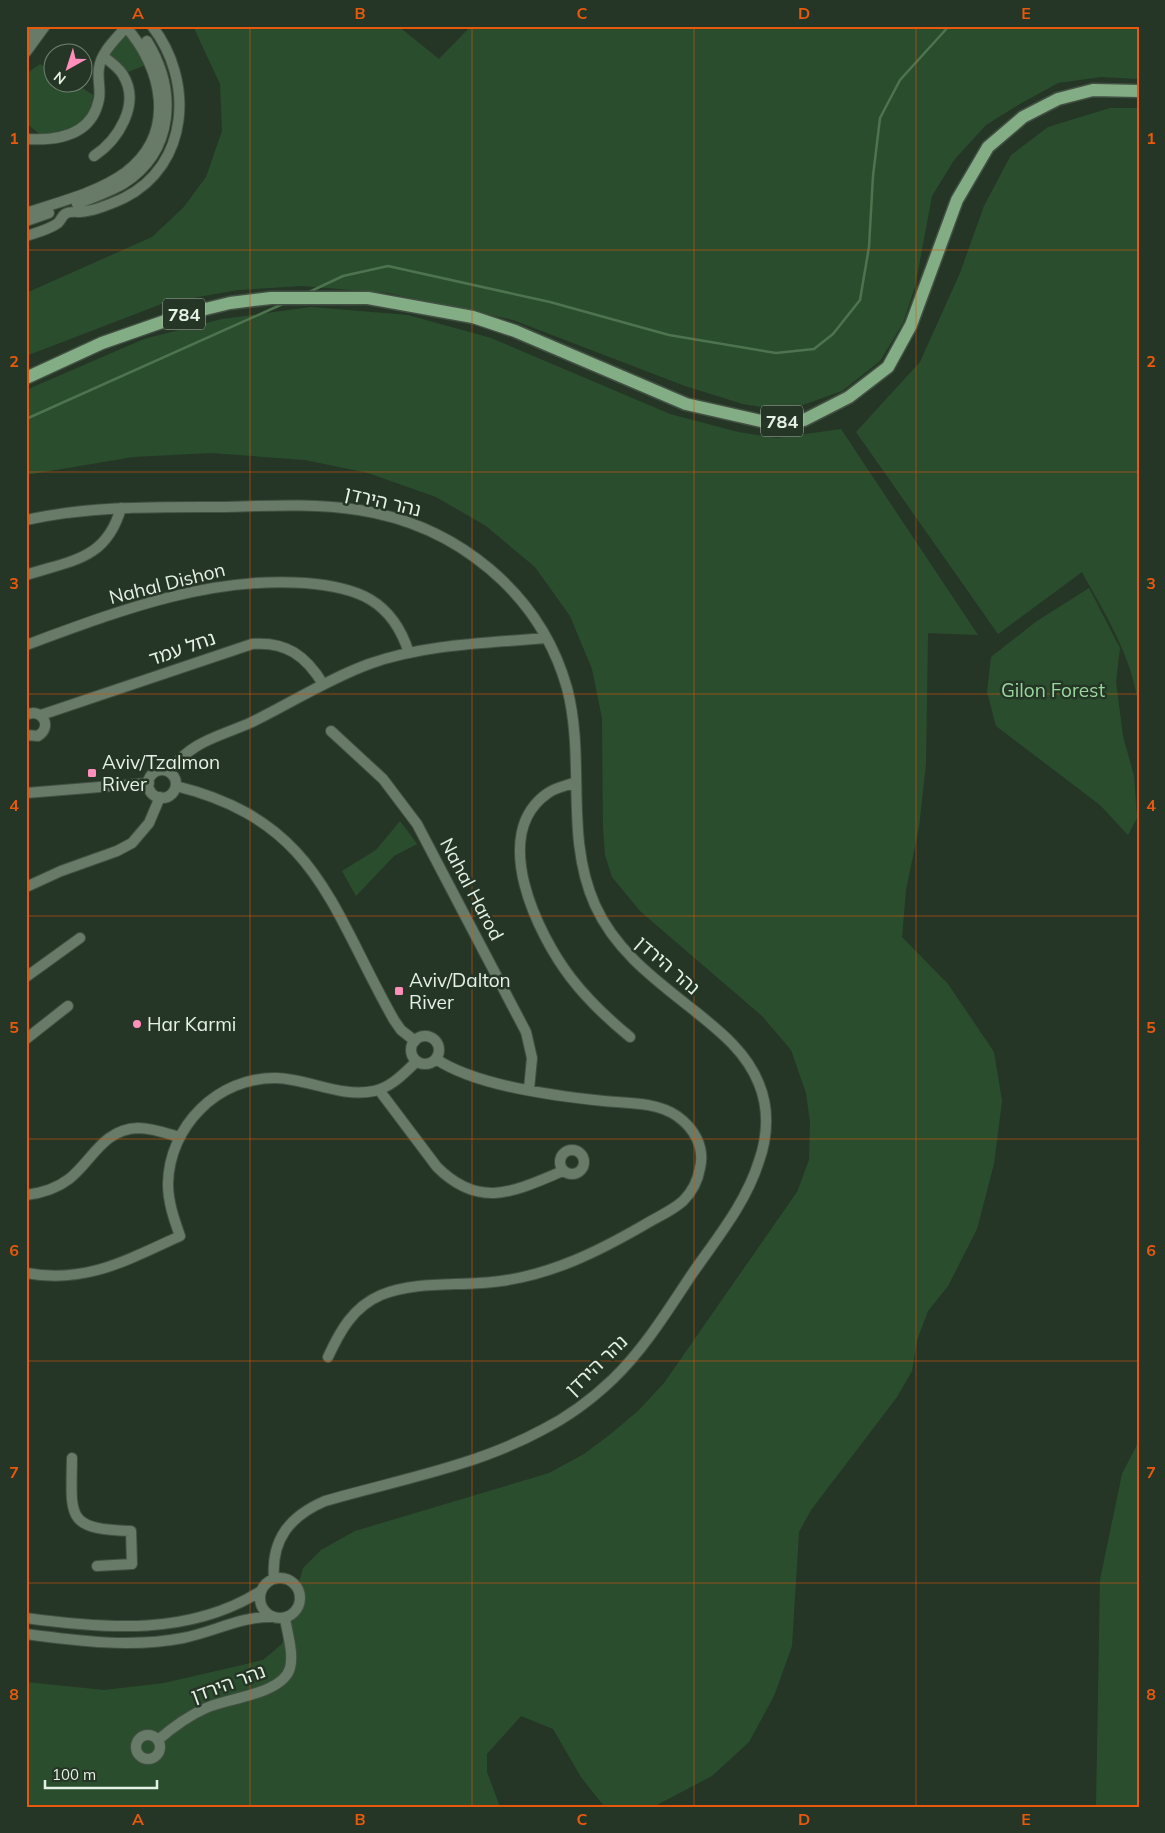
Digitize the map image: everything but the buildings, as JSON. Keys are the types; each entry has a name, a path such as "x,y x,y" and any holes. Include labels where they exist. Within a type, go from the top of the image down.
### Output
{"main road":[{"name":"784","path":"26,378 102,343 185,314 230,303 271,298 368,298 473,317 515,331 686,404 765,422 804,420 849,397 888,367 911,325 957,200 988,147 1023,118 1058,100 1093,90 1139,90"}],"street":[{"path":"26,37 34,26"},
{"path":"26,52 45,26"},
{"path":"26,139 54,140 74,134 89,120 100,97 99,68 111,44 126,27 144,43 151,64 160,107 152,138 143,154 125,172 67,207 26,221"},
{"path":"26,213 67,207 103,206 126,197 155,173 166,158 178,126 179,92 169,53 155,30 144,43"},
{"path":"94,156 104,150 120,130 125,119 128,102 124,76 104,56"},
{"path":"26,236 55,225 67,207"},
{"name":"נהר הירדן","path":"26,520 83,511 121,508 305,506 357,510 404,520 445,537 480,560 510,587 534,618 546,638 566,687 574,723 580,856 595,905 616,942 634,961 727,1038 752,1068 763,1094 767,1122 765,1142 759,1164 735,1212 651,1335 634,1357 598,1393 560,1420 502,1449 310,1507 298,1516 281,1538 273,1562 274,1579"},
{"path":"26,575 88,554 99,548 112,533 121,508"},
{"name":"Nahal Dishon","path":"26,645 166,597 219,586 279,582 337,586 365,596 390,616 403,635 408,653"},
{"path":"169,772 179,758 196,745 252,722 323,684 370,664 408,653 444,647 546,638"},
{"name":"נחל עמד","path":"26,715 34,712 41,715 252,644 273,644 290,649 305,659 323,684"},
{"path":"26,735 37,737 44,731 46,724 41,715"},
{"name":"Nahal Harod","path":"331,731 386,783 407,810 428,843 524,1026 532,1058 529,1089"},
{"path":"163,770 169,772 175,778 176,786 170,795 160,797 152,793 149,783 155,772 163,770"},
{"path":"576,782 548,792 530,811 521,834 520,862 532,906 559,962 589,999 630,1037"},
{"path":"26,793 149,783"},
{"path":"176,786 226,802 248,812 289,842 322,884 394,1020 401,1030 415,1041"},
{"path":"26,888 61,871 117,851 132,843 150,823 160,797"},
{"path":"26,977 80,938"},
{"path":"26,1039 68,1006"},
{"path":"424,1036 434,1039 439,1048 436,1058 427,1064 417,1061 412,1051 415,1041 424,1036"},
{"path":"328,1357 346,1323 362,1307 380,1296 419,1287 500,1282 550,1270 584,1257 671,1210 683,1201 692,1189 701,1163 701,1150 696,1136 688,1125 676,1115 651,1106 588,1099 529,1089 470,1075 448,1066 436,1058"},
{"path":"26,1273 58,1276 92,1273 180,1236 171,1210 168,1184 171,1160 179,1137 192,1117 208,1101 229,1088 251,1080 277,1078 350,1092 379,1090 399,1079 417,1061"},
{"path":"379,1090 437,1167 451,1180 466,1189 486,1194 507,1192 563,1171"},
{"path":"26,1195 44,1192 62,1184 78,1172 102,1143 119,1132 146,1128 179,1137"},
{"path":"72,1458 72,1503 77,1517 93,1528 131,1531 132,1564 97,1566"},
{"path":"26,1618 112,1627 169,1624 220,1612 241,1604 261,1591 266,1583 274,1579 290,1581 299,1593 297,1608 285,1618 247,1618 195,1636 147,1642 111,1642 26,1634"},
{"path":"261,1591 261,1606 272,1617"},
{"name":"נהר הירדן","path":"158,1740 180,1722 199,1711 268,1688 284,1679 290,1667 291,1659 285,1618"}],"green space":[{"path":"193,26 398,26 439,59 471,26 1139,26 1139,79 1101,77 1058,83 986,125 954,160 932,196 915,287 903,323 880,361 842,391 786,411 743,404 685,386 513,320 388,293 302,286 238,290 164,303 26,356 26,293 152,237 183,208 206,177 222,131 220,84"},
{"path":"126,32 146,65 125,73 107,56"},
{"path":"40,64 42,65 42,92 88,92 93,95 92,106 84,121 70,130 42,136 26,123 26,74"},
{"path":"1110,108 1139,108 1139,709 1131,671 1117,637 1082,572 998,634 856,432 920,362 960,273 984,206 1011,155 1048,127"},
{"path":"311,307 408,315 491,338 670,414 738,432 777,438 841,429 978,635 928,633 926,764 919,827 906,890 902,937 948,984 994,1052 1002,1101 994,1164 977,1229 948,1286 928,1311 917,1340 912,1371 897,1397 811,1510 799,1532 792,1646 774,1696 749,1742 712,1776 653,1807 611,1807 603,1805 581,1777 553,1729 521,1716 487,1754 487,1772 500,1807 26,1807 26,1682 104,1690 164,1683 263,1660 282,1644 303,1568 321,1550 355,1531 549,1473 584,1454 639,1410 664,1383 797,1192 809,1160 810,1122 806,1093 791,1050 762,1016 640,911 612,877 605,855 603,827 602,718 592,669 570,616 535,567 486,526 436,497 368,473 305,460 211,453 133,457 26,475 26,390 144,339 222,319"},
{"name":"Gilon Forest","path":"1089,588 1120,648 1116,682 1123,736 1134,776 1137,818 1128,835 1100,805 996,726 987,692 991,657 1037,621"},
{"path":"400,821 417,844 394,856 356,896 342,871 376,850"},
{"path":"1139,1441 1139,1807 1096,1807 1100,1580 1122,1474"}],"waterway":[{"path":"307,293 343,276 388,266 550,302 669,335 776,353 814,349 833,334 860,300 869,247 873,176 880,118 900,80 949,26"},
{"path":"26,419 285,303"}],"place":[{"name":"Aviv/Tzalmon River","path":"92,773"},
{"name":"Aviv/Dalton River","path":"399,991"},
{"name":"Har Karmi","path":"137,1024"}]}
